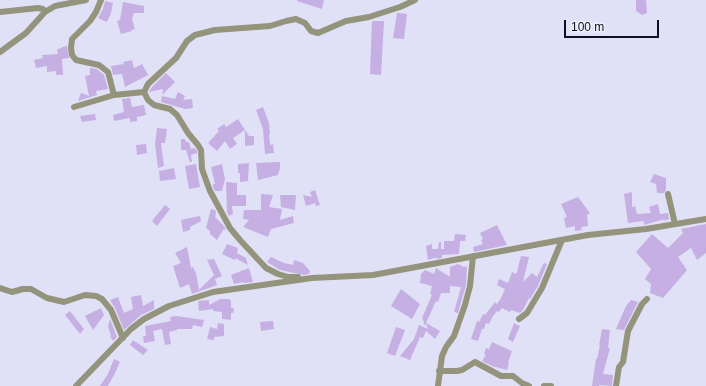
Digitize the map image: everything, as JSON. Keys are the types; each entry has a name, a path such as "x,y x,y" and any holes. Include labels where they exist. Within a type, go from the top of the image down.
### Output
{"street":[{"path":"0,52 26,33 45,12 55,6 86,0"},
{"path":"101,0 90,21 72,39 71,48 72,55 76,60 99,65 108,72 114,95"},
{"path":"144,92 148,84 176,58 188,41 195,35 215,30 270,26 296,19 305,22 312,31 318,33 346,21 369,17 416,0"},
{"path":"0,12 38,8 43,9 45,12"},
{"path":"74,107 114,95 144,92"},
{"path":"144,92 148,100 154,105 170,109 177,115 188,133 198,145 201,150 201,163 205,180 230,228 253,255 266,268 278,274 288,277 312,278"},
{"path":"668,194 675,224"},
{"path":"76,386 122,338 144,319 169,306 213,292 312,278 372,275 588,235 706,219"},
{"path":"519,319 527,314 542,288 562,240"},
{"path":"438,386 442,356 454,336 470,286 473,256"},
{"path":"0,288 12,292 22,289 32,289 47,298 64,302 86,296 96,296 102,299 111,310 122,338"},
{"path":"616,386 628,330 642,304 647,299"},
{"path":"439,370 462,370 475,362 501,376 512,376 529,386"},
{"path":"544,386 551,386"}],"building":[{"path":"297,0 324,0 322,9"},
{"path":"636,0 646,0 647,13 642,15 636,11"},
{"path":"105,1 113,3 107,22 98,18"},
{"path":"123,2 144,6 144,13 134,13 132,19 135,29 121,34 117,21 120,20"},
{"path":"397,13 407,14 404,39 393,38"},
{"path":"372,21 384,21 381,75 370,74"},
{"path":"67,46 69,58 62,59 63,75 56,75 56,71 47,72 47,66 36,68 34,60 43,58 42,55 58,54 57,49"},
{"path":"132,60 134,68 142,64 148,75 125,87 122,74 113,75 111,66 124,64 123,62"},
{"path":"90,68 97,69 104,75 108,89 96,91 97,95 78,101 81,93 89,96 85,76 90,75"},
{"path":"166,73 175,82 162,95 163,89 149,92 152,87"},
{"path":"178,92 185,96 183,100 192,99 193,108 185,109 161,102 162,96 175,99"},
{"path":"130,98 132,107 144,105 146,115 137,117 137,121 130,122 130,118 114,121 113,115 124,112 122,99"},
{"path":"263,107 269,123 270,145 273,144 274,153 265,154 263,129 256,110"},
{"path":"95,114 96,120 82,122 80,116"},
{"path":"238,119 249,136 254,136 254,145 245,146 245,130 233,138 237,144 230,149 225,141 217,151 208,143 219,131 217,129 224,124 226,127"},
{"path":"157,128 167,129 165,143 161,143 164,166 158,168 155,144"},
{"path":"181,139 185,139 186,142 189,142 191,149 195,148 197,151 197,153 191,155 192,162 190,162 186,150 181,150"},
{"path":"146,144 147,153 137,155 136,145"},
{"path":"280,162 278,175 258,180 256,163"},
{"path":"249,163 248,181 240,182 238,164"},
{"path":"196,164 200,187 189,189 185,166"},
{"path":"222,164 225,179 222,191 215,191 213,187 213,184 215,184 211,167"},
{"path":"174,168 176,179 160,181 159,171"},
{"path":"654,174 666,178 666,190 664,193 657,193 656,184 650,182"},
{"path":"226,182 237,183 237,195 246,195 246,206 232,206 233,214 229,216 227,212"},
{"path":"315,190 320,205 316,206 315,203 306,206 303,195 312,197 310,192"},
{"path":"632,192 632,207 635,206 637,214 651,213 649,207 658,204 660,214 668,213 669,219 644,225 644,221 628,223 624,194"},
{"path":"261,194 273,195 269,207 282,209 280,220 293,216 294,223 271,229 268,237 243,227 249,220 243,219 244,210 261,210"},
{"path":"280,195 296,195 295,210 281,207"},
{"path":"578,197 590,213 587,215 588,226 581,227 582,230 575,231 575,226 566,228 564,218 567,217 561,204"},
{"path":"165,205 170,209 157,226 152,221"},
{"path":"211,209 215,210 215,217 226,229 223,230 217,240 206,228"},
{"path":"200,216 201,221 190,227 190,230 183,232 181,220"},
{"path":"706,224 706,253 697,260 691,248 678,257 687,270 663,298 650,293 651,284 645,279 651,269 636,252 652,234 668,248 683,233 681,229"},
{"path":"497,225 507,245 474,252 473,247 483,244 481,240 483,239 480,233"},
{"path":"455,234 466,235 465,241 460,241 459,254 442,255 442,258 436,259 437,257 428,260 426,246 432,244 432,249 438,249 439,242 441,242 441,249 444,249 444,241 454,241"},
{"path":"227,244 238,248 237,253 246,258 248,265 235,258 235,260 222,254"},
{"path":"187,247 191,268 193,267 196,273 199,290 214,275 207,260 214,259 222,276 215,279 217,285 192,294 189,284 180,288 173,266 181,263 175,253"},
{"path":"521,256 529,257 523,282 532,273 537,277 544,263 547,264 538,286 520,313 511,310 510,312 502,308 499,312 497,311 489,324 486,323 484,329 482,329 478,341 471,339 477,321 479,322 483,314 485,315 495,302 497,304 501,298 505,289 497,285 499,279 508,283 512,272 516,274 517,272"},
{"path":"271,257 293,265 294,260 303,263 310,271 309,274 304,275 280,270 267,262"},
{"path":"458,264 464,267 467,266 466,285 458,313 454,312 461,287 450,286 450,293 441,293 438,302 436,301 426,323 440,331 435,339 426,331 423,338 420,337 410,360 400,356 414,339 419,325 428,329 426,324 424,325 422,318 432,295 430,294 432,286 420,283 421,274 425,270 434,274 436,268 450,277 450,267"},
{"path":"249,268 253,282 234,284 231,275"},
{"path":"401,289 420,304 412,319 391,306"},
{"path":"141,295 143,306 154,300 154,309 141,315 124,330 110,300 118,297 124,313 133,309 131,297"},
{"path":"220,299 229,299 231,301 231,308 234,308 233,313 231,313 231,320 222,319 222,312 213,311 213,309 199,311 198,301 209,300 209,305"},
{"path":"631,300 638,302 624,330 616,329 626,306"},
{"path":"101,308 104,315 93,330 85,316"},
{"path":"70,311 84,329 80,334 65,315"},
{"path":"176,316 204,320 202,327 193,325 192,329 177,329 169,332 171,344 165,345 162,329 153,331 155,341 144,343 143,336 146,336 145,326 171,321 170,317"},
{"path":"110,319 117,337 113,341 110,336 108,326"},
{"path":"273,321 274,329 261,331 260,322"},
{"path":"218,323 224,324 224,336 214,337 214,340 207,339 210,327 217,329"},
{"path":"514,323 520,326 513,342 508,339"},
{"path":"396,327 405,330 395,356 387,353"},
{"path":"602,329 610,330 608,348 610,348 603,374 613,375 612,386 592,386 596,359 600,345"},
{"path":"133,340 148,350 143,355 130,345"},
{"path":"492,342 512,351 507,370 492,366 482,361 486,355 484,354 486,348 489,349"},
{"path":"114,359 120,362 115,373 108,386 100,386 108,374"}]}
